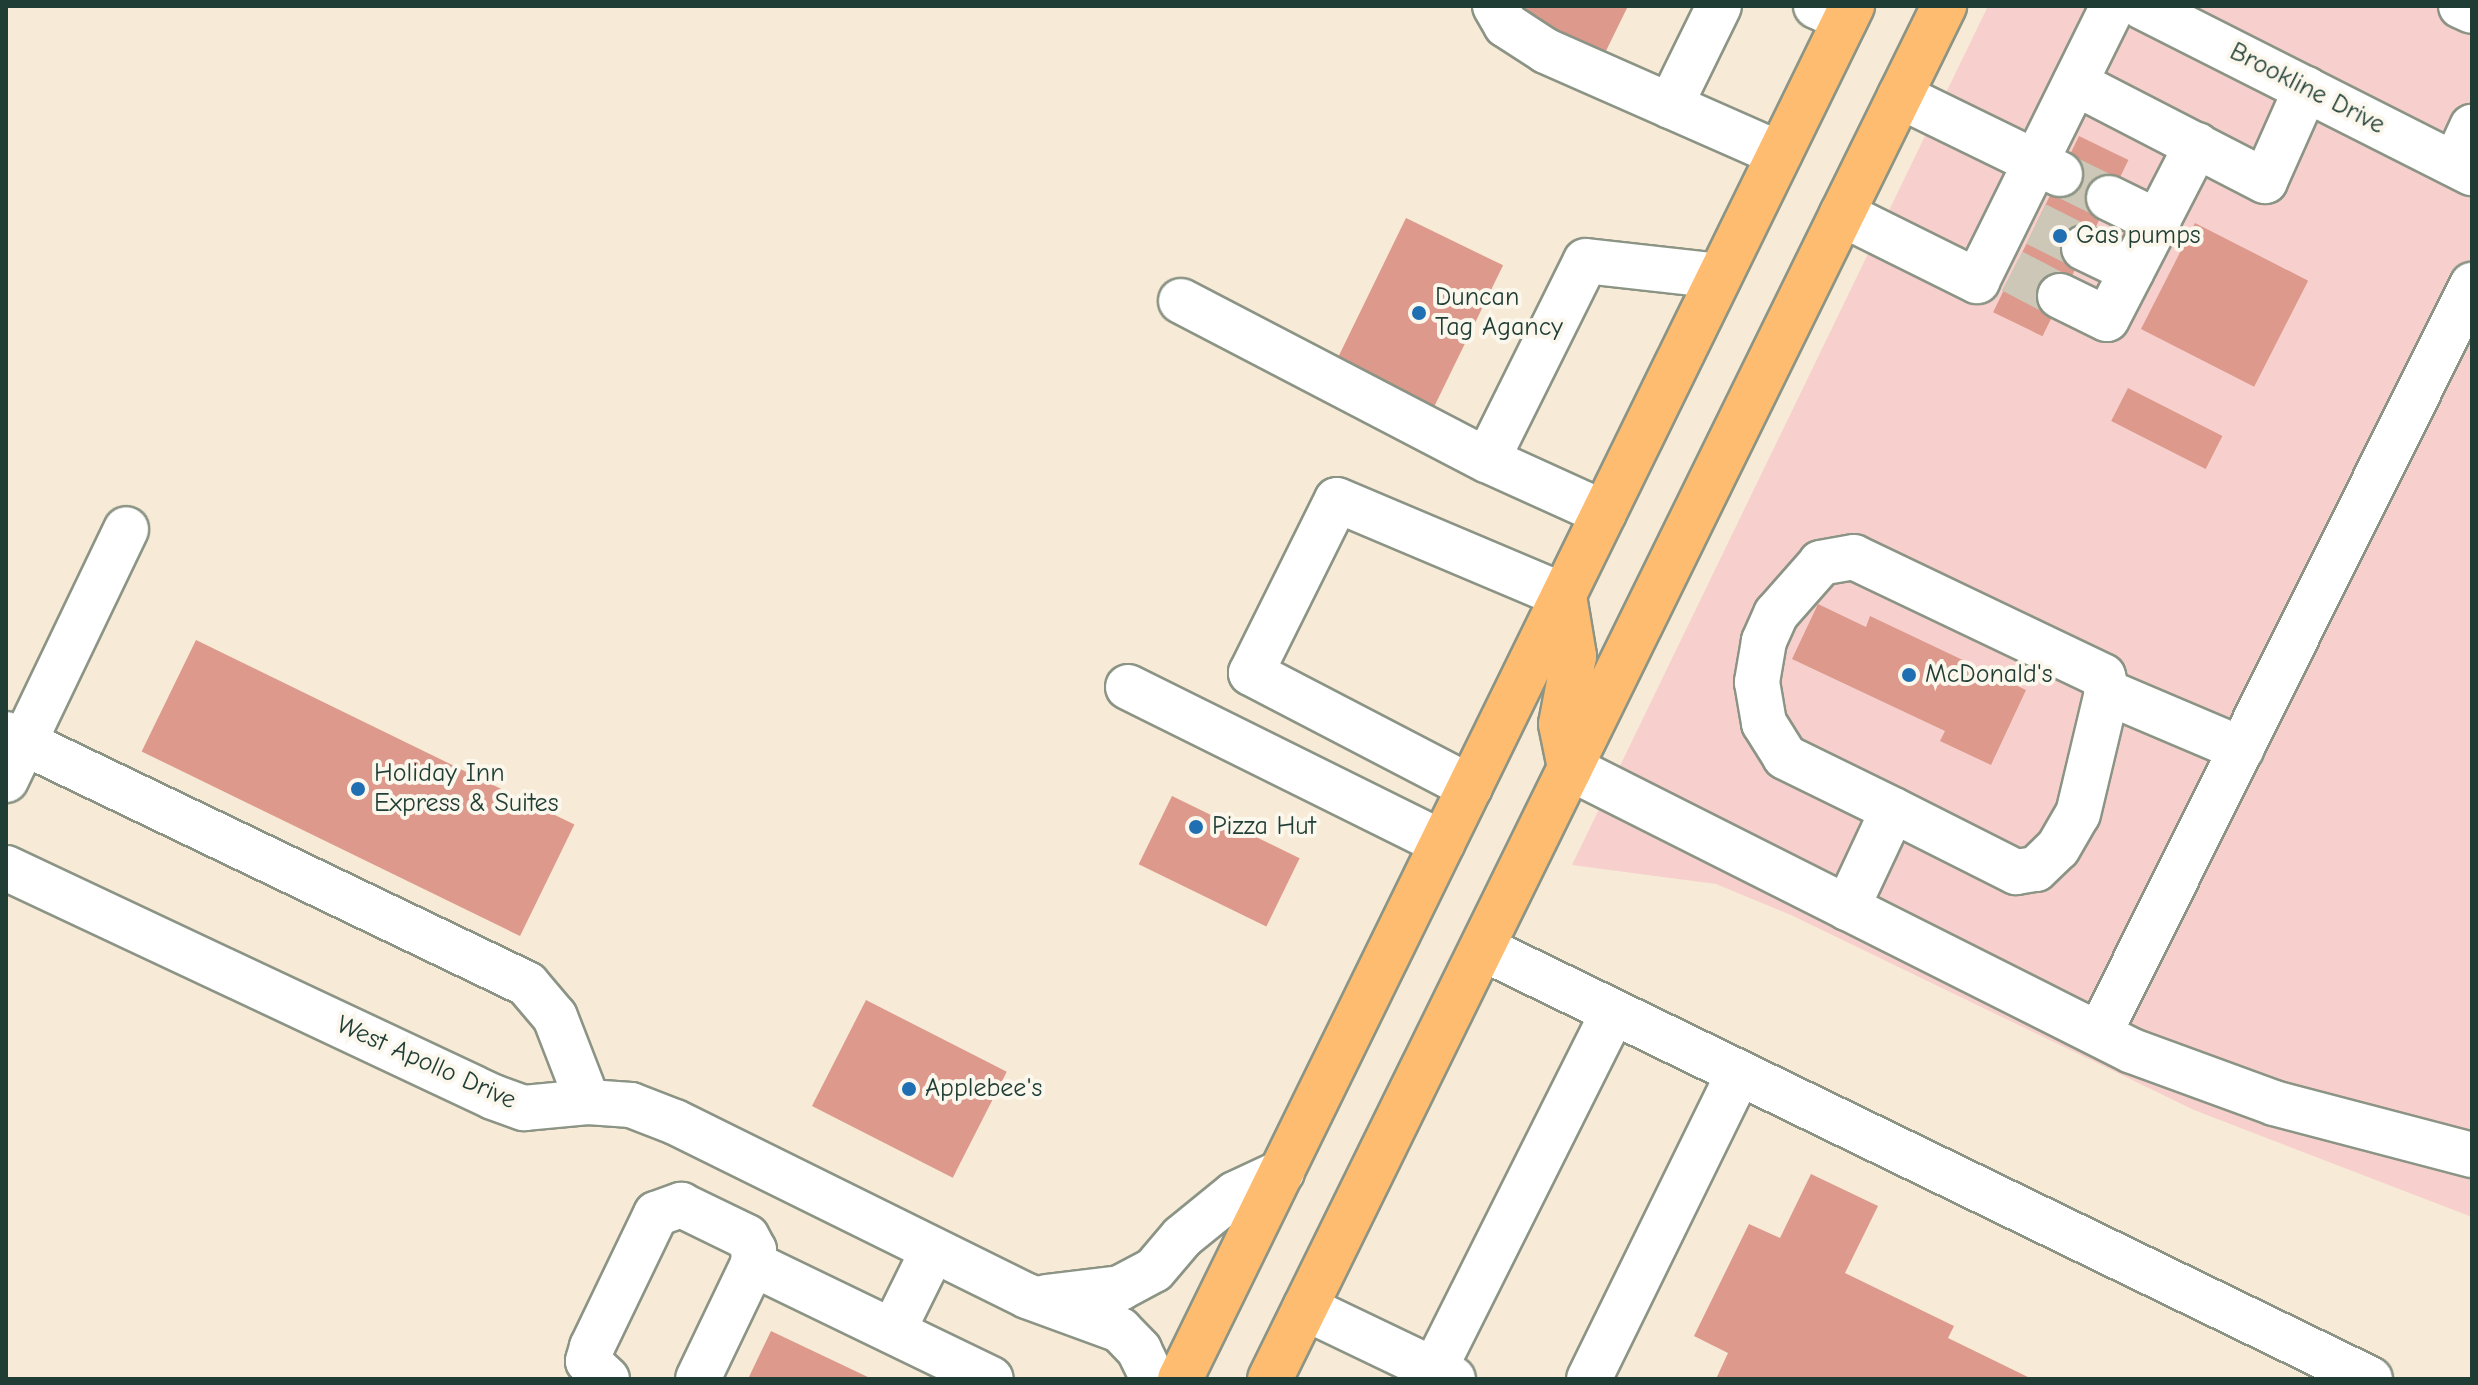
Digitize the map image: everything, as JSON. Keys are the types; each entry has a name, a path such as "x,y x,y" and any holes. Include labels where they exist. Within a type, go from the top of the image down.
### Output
{"main road":[{"path":"1270,1379 1944,6"},
{"path":"1180,1379 1779,154 1838,10"},
{"path":"1564,596 1574,656 1561,724 1570,768"}],"street":[{"path":"1495,6 1506,25 1546,51 1779,154"},
{"path":"1670,106 1719,6"},
{"path":"1842,214 1977,281 2000,265 2048,168 2075,83 2113,6"},
{"name":"Brookline Drive","path":"2141,6 2306,89 2466,155"},
{"path":"2075,83 2265,181 2306,89"},
{"path":"1900,96 2048,168"},
{"path":"2060,296 2107,319 2197,145"},
{"path":"2109,198 2158,222"},
{"path":"2084,248 2132,271"},
{"path":"1487,460 1586,261 1719,276"},
{"path":"2099,1034 2472,285"},
{"path":"1181,301 1487,460 1604,513"},
{"path":"1470,787 1251,673 1337,500 1564,596"},
{"path":"126,529 12,752 527,984 555,1017 588,1102"},
{"path":"1854,557 2103,676 2107,692 2078,814 2058,848 2036,869 2016,872 1893,810 1785,757 1764,723 1757,682 1764,641 1776,614 1821,563 1854,557"},
{"path":"1128,687 1442,843"},
{"path":"2107,692 2241,749"},
{"path":"1570,768 2099,1034 2274,1103 2472,1155"},
{"path":"1847,908 1893,810"},
{"name":"West Apollo Drive","path":"6,868 493,1097 524,1108 588,1102 631,1105 675,1122 1027,1296 1120,1330 1139,1350 1153,1379"},
{"path":"1482,948 2370,1379"},
{"path":"1305,1308 1444,1374 1613,1012"},
{"path":"1589,1379 1739,1073"},
{"name":"West Apollo Drive","path":"1027,1296 1072,1298 1120,1288 1154,1270 1182,1237 1235,1194 1282,1172"},
{"path":"607,1379 588,1361 592,1347 656,1214 681,1205 747,1237 754,1250 753,1264 698,1379"},
{"path":"893,1331 933,1250"},
{"path":"753,1264 991,1379"}],"shaded area":[{"path":"1988,6 2472,6 2472,1217 2194,1110 1791,915 1716,884 1572,865"}],"building":[{"path":"1525,6 1628,6 1603,57 1520,15"},
{"name":"Gas pumps","path":"2079,136 2128,160 2043,336 1993,312"},
{"name":"Duncan Tag Agancy","path":"1406,218 1503,265 1433,408 1336,361"},
{"path":"2195,223 2308,281 2254,387 2141,329"},
{"path":"2128,388 2222,436 2206,469 2111,421"},
{"name":"McDonald's","path":"1818,604 1866,627 1870,616 2026,690 1991,765 1940,741 1945,731 1792,659"},
{"name":"Holiday Inn Express & Suites","path":"196,640 574,825 520,936 142,751"},
{"name":"Pizza Hut","path":"1172,796 1300,858 1266,927 1139,864"},
{"name":"Applebee's","path":"866,1000 1007,1072 953,1178 812,1106"},
{"path":"1811,1174 1878,1206 1845,1273 1954,1326 1948,1338 2032,1379 1716,1379 1728,1353 1694,1336 1749,1224 1780,1238"},
{"path":"771,1331 872,1379 748,1379"}],"tunnel":[{"path":"2060,174 2109,198"},
{"path":"2036,224 2084,248"},
{"path":"2012,271 2060,296"}],"place":[{"name":"Gas pumps","path":"2060,236"},
{"name":"Duncan Tag Agancy","path":"1419,313"},
{"name":"McDonald's","path":"1909,675"},
{"name":"Holiday Inn Express & Suites","path":"358,789"},
{"name":"Pizza Hut","path":"1196,827"},
{"name":"Applebee's","path":"909,1089"}]}
